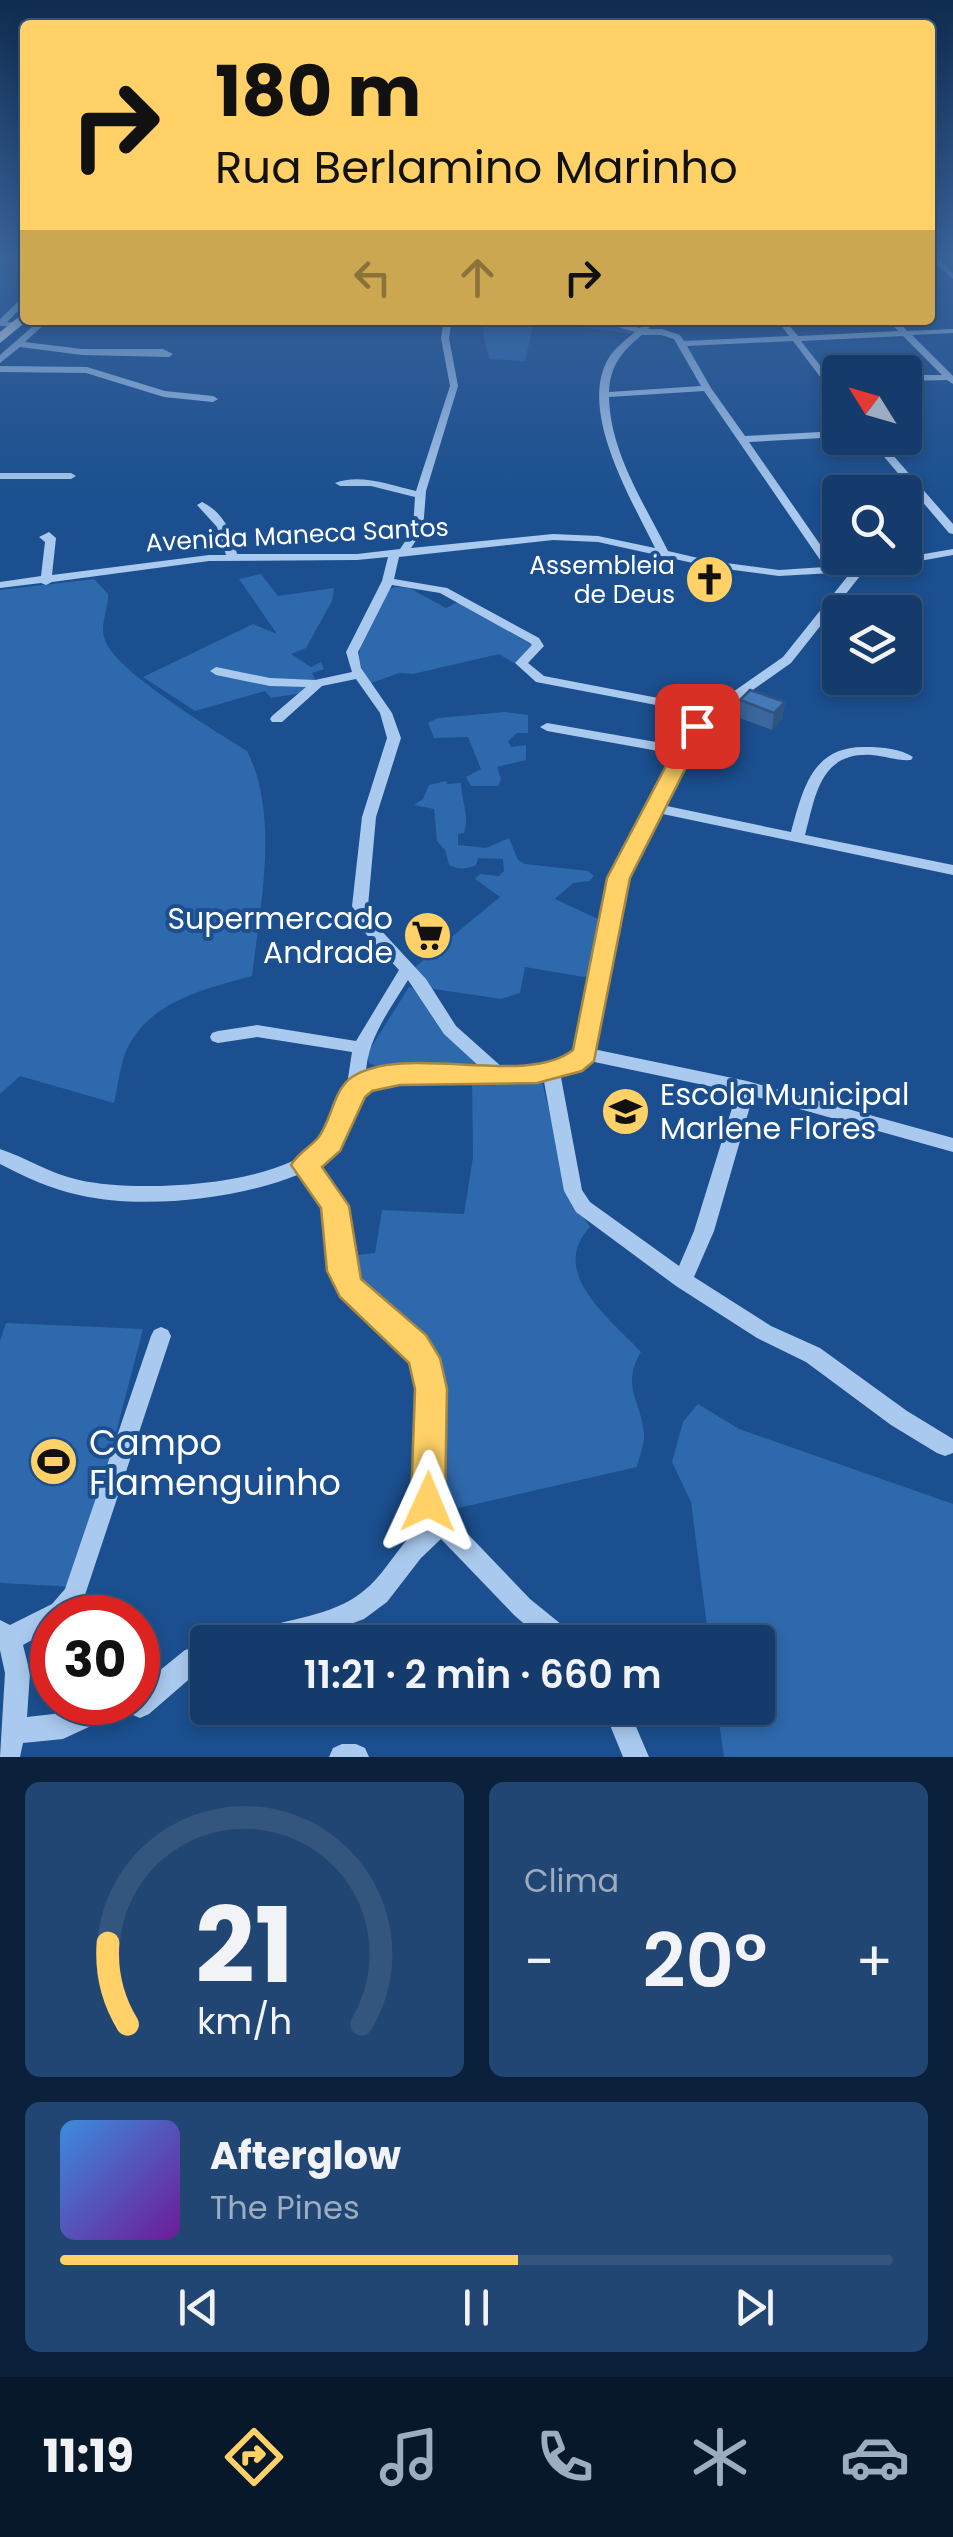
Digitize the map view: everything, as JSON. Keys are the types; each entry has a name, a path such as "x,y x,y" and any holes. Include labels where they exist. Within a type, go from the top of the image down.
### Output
{"street":[{"path":"0,360 23,340"},
{"path":"445,340 454,386 421,495 418,530 398,554 354,644 352,659 386,713 394,738 370,817 360,906 372,930 420,983 450,1030 498,1073"},
{"path":"633,340 611,362 604,413 611,438 662,553"},
{"path":"677,340 822,555"},
{"path":"682,344 795,340 822,369"},
{"path":"913,340 951,379"},
{"path":"18,344 82,352 152,352"},
{"path":"0,369 87,370 164,394 213,399"},
{"path":"922,378 951,379"},
{"path":"604,395 707,388"},
{"path":"745,440 822,435"},
{"path":"888,455 953,531"},
{"path":"0,476 70,476"},
{"path":"340,483 371,483 421,495"},
{"path":"202,506 215,515 228,538 232,556"},
{"name":"Avenida Maneca Santos","path":"0,586 232,556 398,554 570,536 756,571 822,571"},
{"path":"46,582 50,540"},
{"name":"Avenida Maneca Santos","path":"922,557 953,552"},
{"path":"0,1156 74,1186 118,1191 228,1184 273,1176 305,1165 330,1144 354,1091 364,1082 400,1075 552,1070 573,1064 587,1048 612,900 625,861 682,751 697,726 712,712 777,670 854,575"},
{"path":"388,581 443,590 536,642 538,646 522,665 540,679 712,712"},
{"path":"216,671 270,682 317,684 360,674"},
{"path":"277,719 317,684"},
{"path":"548,727 682,751"},
{"path":"797,837 813,780 822,764 860,752 906,758"},
{"path":"654,808 953,870"},
{"path":"364,1082 357,1078 356,1070 364,1048 406,971"},
{"path":"218,1038 257,1031 364,1048"},
{"path":"587,1048 953,1145"},
{"path":"552,1070 573,1191 583,1208 683,1280 764,1332 813,1355 899,1418 946,1446"},
{"path":"683,1280 704,1231 747,1088"},
{"path":"305,1165 335,1206 342,1271 351,1288 415,1345 424,1358 431,1389 428,1502 444,1526 543,1625"},
{"path":"7,1757 17,1712 16,1665 5,1636 60,1612 74,1596 161,1336"},
{"path":"318,1625 367,1603 394,1578 426,1532 444,1526"},
{"path":"160,1679 190,1661"},
{"path":"13,1731 65,1725"},
{"path":"623,1725 636,1757"},
{"path":"342,1757 356,1757"}],"shaded area":[{"path":"485,340 530,340 525,361 489,359"},
{"path":"261,574 278,596 334,588 332,601 306,648 291,654 311,667 321,662 324,669 312,673 317,683 303,693 271,698 265,691 195,711 143,677 253,624 277,634 239,579"},
{"path":"94,579 108,594 103,634 113,653 146,684 247,751 257,776 265,833 263,892 252,976 180,999 150,1019 127,1049 114,1103 20,1076 0,1094 0,590"},
{"path":"409,588 446,608 458,602 534,646 514,663 499,654 413,674 399,673 371,683 360,659 363,635 390,589"},
{"path":"505,712 528,715 528,733 517,733 508,741 511,747 526,745 526,760 497,767 501,779 498,786 471,786 466,777 481,769 468,737 434,738 428,723 438,718"},
{"path":"461,783 466,820 464,833 458,834 458,845 486,848 509,838 518,860 525,864 588,871 594,876 589,881 573,883 555,899 598,919 599,938 591,974 584,977 525,967 520,993 501,999 428,988 414,968 500,897 475,879 480,874 499,876 504,871 503,859 478,858 476,865 466,868 449,865 445,850 437,841 434,809 414,805 423,799 429,785"},
{"path":"409,987 480,1066 384,1069 369,1063 367,1054"},
{"path":"472,1080 542,1082 571,1199 590,1227 579,1244 579,1278 600,1310 641,1352 632,1385 644,1442 637,1467 441,1512 436,1479 441,1374 432,1351 356,1280 348,1256 375,1253 382,1210 464,1214 473,1157"},
{"name":"Campo Flamenguinho","path":"6,1323 143,1329 76,1587 0,1583 0,1341"},
{"path":"698,1404 739,1429 953,1504 953,1757 724,1757 719,1725 775,1725 775,1625 707,1625 691,1502 672,1462 683,1422"}],"building":[{"path":"750,690 785,702 774,713 740,700"}],"place":[{"name":"Assembleia de Deus","path":"710,579"},
{"name":"Supermercado Andrade","path":"428,935"},
{"name":"Escola Municipal Marlene Flores","path":"625,1111"},
{"name":"Campo Flamenguinho","path":"54,1462"}],"route":[{"path":"428,1502 431,1389 424,1358 415,1345 351,1288 342,1271 335,1206 305,1165 330,1144 354,1091 364,1082 400,1075 537,1073 573,1064 585,1054 618,878 697,726"}]}
